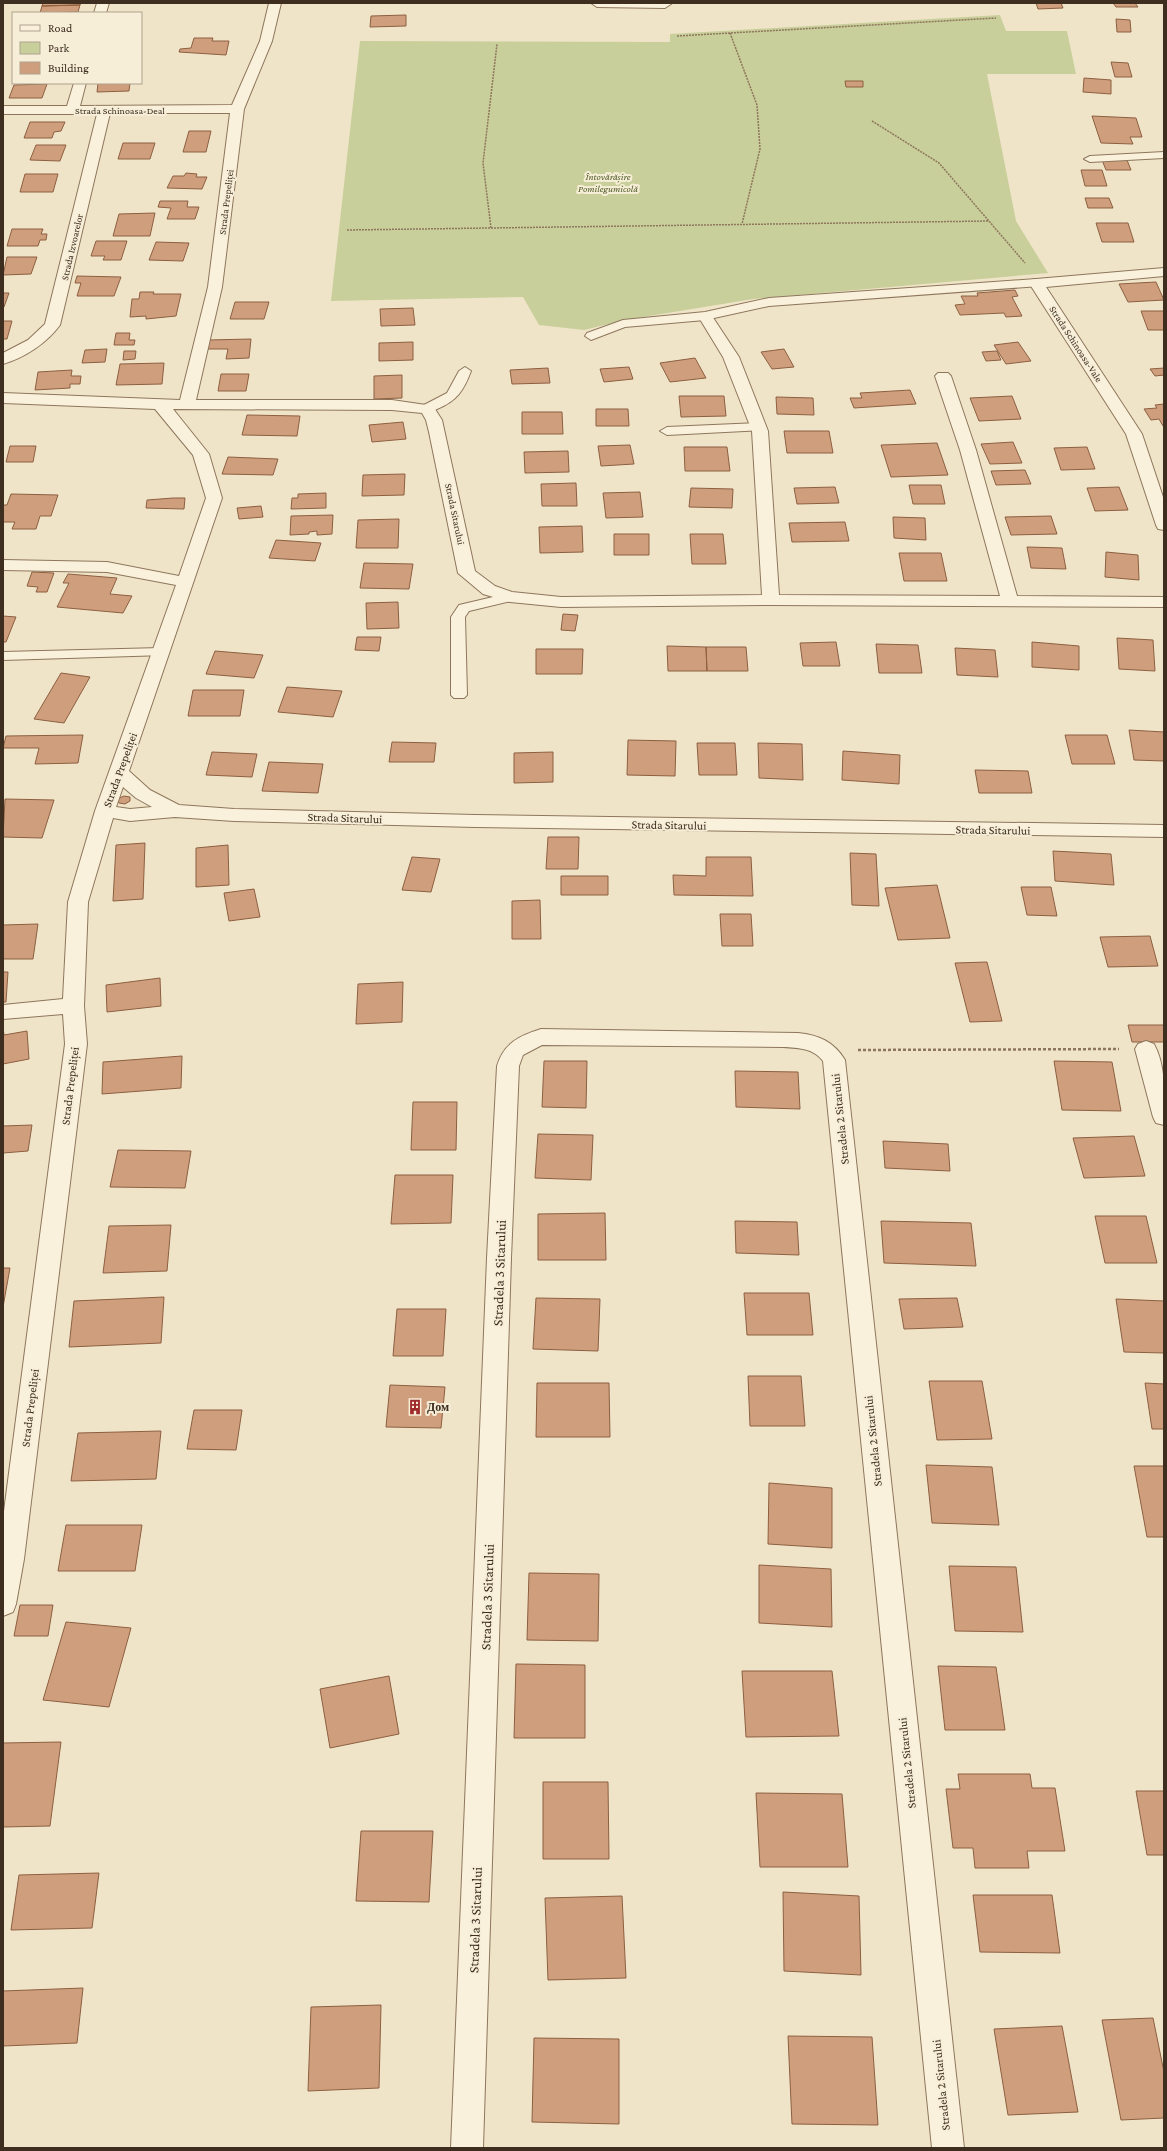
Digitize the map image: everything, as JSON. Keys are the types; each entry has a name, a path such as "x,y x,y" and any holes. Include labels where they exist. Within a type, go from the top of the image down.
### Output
{"street":[{"name":"Strada Prepeliței","path":"187,405 215,287 237,109 266,41 275,3"},
{"path":"597,3 665,4"},
{"path":"72,110 80,84"},
{"name":"Strada Schinoasa-Deal","path":"3,110 237,109"},
{"name":"Strada Izvoarelor","path":"3,359 33,343 45,334 52,325 64,281 104,110"},
{"path":"1036,283 1164,272"},
{"name":"Strada Schinoasa-Vale","path":"1036,283 1134,434 1164,524"},
{"path":"705,316 731,357 759,427 771,600"},
{"path":"942,376 970,458 1010,602"},
{"path":"3,398 187,405 392,405 427,409"},
{"name":"Strada Prepeliței","path":"3,1604 11,1559 76,1044 73,1006 78,902 105,811 120,773 214,498 201,454 160,404"},
{"name":"Strada Sitarului","path":"427,409 434,420 437,432 467,573 489,590 510,597 561,602 771,600 1164,602"},
{"path":"3,565 107,567 186,582"},
{"name":"Strada Sitarului","path":"120,773 143,794 175,811"},
{"name":"Strada Sitarului","path":"105,811 130,815 175,811 234,815 475,822 1164,832"},
{"path":"3,1012 73,1006"},
{"name":"Stradela 3 Sitarului","path":"467,2148 499,1258 508,1066 510,1055 516,1048 525,1042 541,1037 775,1038 802,1040 818,1044 827,1050"},
{"path":"1146,1049 1164,1117"},
{"name":"Stradela 2 Sitarului","path":"827,1050 834,1060 948,2148"}],"lane":[{"path":"1090,158 1164,155"},
{"path":"591,336 623,324 705,316 735,308 769,302 1036,283"},
{"path":"427,409 443,402 458,391 465,371"},
{"path":"667,431 759,427"},
{"name":"Strada Sitarului","path":"459,695 458,617 464,608 510,597"},
{"path":"3,656 161,652"}],"path":[{"path":"677,36 996,18"},
{"path":"730,33 757,105 760,149 742,224"},
{"path":"491,228 483,163 497,44"},
{"path":"872,121 939,163 1030,268 1036,283"},
{"path":"347,230 989,221"},
{"path":"827,1050 1146,1049"}],"green space":[{"name":"Întovărășire Pomilegumicolă","path":"1000,15 1006,31 1067,31 1076,74 987,74 1016,221 1048,273 753,299 625,320 584,330 539,325 523,297 331,301 360,41 670,42 670,34"}],"building":[{"path":"43,3 81,3 80,5 42,6"},
{"path":"1036,3 1061,3 1063,8 1038,9"},
{"path":"1113,3 1135,3 1138,7 1116,7"},
{"path":"80,5 78,12 40,12 42,6"},
{"path":"406,15 406,26 370,27 371,16"},
{"path":"1116,19 1130,20 1131,32 1117,32"},
{"path":"194,38 213,38 212,41 229,41 226,55 179,52 180,49 191,48"},
{"path":"1111,62 1128,63 1132,77 1115,77"},
{"path":"1084,78 1111,80 1111,94 1083,92"},
{"path":"845,81 863,81 863,87 846,87"},
{"path":"47,84 42,98 9,98 14,85"},
{"path":"98,84 130,84 129,91 97,92"},
{"path":"1092,116 1136,118 1142,137 1130,137 1133,144 1101,143"},
{"path":"30,122 65,122 61,131 54,132 52,138 24,138"},
{"path":"189,131 211,131 206,152 183,152"},
{"path":"123,143 155,143 150,159 118,159"},
{"path":"36,145 66,145 60,161 30,160"},
{"path":"1102,160 1127,160 1131,170 1106,170"},
{"path":"1081,170 1102,170 1107,186 1085,186"},
{"path":"186,173 197,174 196,177 207,177 202,189 167,188 173,176 184,176"},
{"path":"25,174 58,174 53,192 20,192"},
{"path":"1085,198 1109,198 1113,208 1088,208"},
{"path":"160,201 188,201 187,207 199,207 195,219 167,219 171,208 158,207"},
{"path":"155,213 150,236 113,236 119,214"},
{"path":"1096,223 1128,223 1134,242 1102,242"},
{"path":"12,229 43,229 41,234 47,234 46,240 40,240 38,246 7,246"},
{"path":"96,241 127,241 121,260 103,260 105,256 91,256"},
{"path":"156,242 189,243 183,261 149,260"},
{"path":"7,257 37,257 31,274 3,275"},
{"path":"77,276 121,277 114,296 77,296 81,283 75,283"},
{"path":"1156,282 1164,300 1128,302 1119,284"},
{"path":"1015,290 1018,296 1012,297 1022,316 1006,317 1004,313 960,315 955,305 965,304 961,296 978,296 977,293"},
{"path":"140,292 154,292 153,294 181,294 176,316 146,319 146,316 130,317 132,299 139,299"},
{"path":"3,293 9,293 4,307 3,307"},
{"path":"235,302 269,302 264,319 230,319"},
{"path":"413,308 415,325 381,326 380,309"},
{"path":"1141,311 1164,311 1164,330 1148,330"},
{"path":"3,321 12,321 7,339 3,339"},
{"path":"116,333 130,333 129,340 135,340 134,345 114,345"},
{"path":"251,339 249,358 226,359 228,349 207,349 208,340"},
{"path":"413,342 413,360 379,361 379,343"},
{"path":"1018,342 1031,361 1006,364 994,345"},
{"path":"107,349 105,362 82,363 85,350"},
{"path":"784,349 794,367 772,369 761,352"},
{"path":"124,351 136,351 135,359 123,360"},
{"path":"997,351 1001,360 986,361 982,352"},
{"path":"695,358 706,378 670,382 660,363"},
{"path":"164,363 162,384 116,385 120,364"},
{"path":"629,367 633,379 604,382 600,369"},
{"path":"548,368 550,383 512,384 510,370"},
{"path":"1164,368 1164,375 1155,376 1150,369"},
{"path":"72,370 71,376 81,376 80,384 70,384 70,388 35,390 38,372"},
{"path":"221,374 249,374 246,391 218,391"},
{"path":"402,375 402,398 374,399 374,376"},
{"path":"910,390 916,404 854,408 850,398 862,398 860,393"},
{"path":"679,396 724,396 726,416 681,417"},
{"path":"1012,396 1021,419 979,421 970,398"},
{"path":"776,397 813,398 814,415 777,414"},
{"path":"1164,404 1163,426 1159,419 1151,420 1144,409 1157,408 1155,405"},
{"path":"596,409 628,409 629,426 596,426"},
{"path":"522,412 562,412 563,434 522,434"},
{"path":"247,415 300,416 297,436 242,435"},
{"path":"403,422 406,439 372,442 369,425"},
{"path":"784,431 829,431 833,453 787,453"},
{"path":"1013,442 1022,463 990,464 981,444"},
{"path":"937,443 948,475 891,477 881,445"},
{"path":"630,445 634,464 601,466 598,446"},
{"path":"10,446 36,446 33,462 6,462"},
{"path":"684,447 727,447 730,471 685,471"},
{"path":"1087,447 1095,469 1061,470 1054,448"},
{"path":"568,451 569,472 525,473 524,452"},
{"path":"228,457 278,459 273,475 222,474"},
{"path":"1025,470 1031,484 996,485 991,471"},
{"path":"405,474 404,495 362,496 363,475"},
{"path":"576,483 577,506 542,506 541,484"},
{"path":"909,485 941,485 945,504 913,504"},
{"path":"835,487 839,503 797,504 794,488"},
{"path":"1119,487 1128,510 1095,511 1087,488"},
{"path":"691,488 733,489 732,508 689,507"},
{"path":"640,492 643,517 606,518 603,493"},
{"path":"326,493 326,508 291,509 292,498 298,498 298,494"},
{"path":"11,494 58,495 51,516 40,516 36,529 12,529 15,522 3,522 3,505 7,505"},
{"path":"185,498 184,509 146,508 147,500"},
{"path":"261,506 263,517 239,519 237,508"},
{"path":"333,515 332,534 317,535 317,531 309,532 309,534 290,535 291,516"},
{"path":"1051,516 1057,534 1011,535 1005,517"},
{"path":"893,517 925,518 926,540 894,538"},
{"path":"399,519 398,548 356,548 358,520"},
{"path":"845,522 849,541 792,542 789,523"},
{"path":"582,526 583,552 540,553 539,527"},
{"path":"614,534 649,534 649,555 614,555"},
{"path":"690,534 723,534 726,564 692,564"},
{"path":"276,540 321,543 315,561 269,558"},
{"path":"1027,547 1062,548 1066,569 1031,568"},
{"path":"1106,552 1138,555 1139,580 1105,577"},
{"path":"899,553 941,553 947,581 904,581"},
{"path":"364,563 413,564 409,589 360,588"},
{"path":"32,572 54,573 47,592 36,592 38,587 27,586"},
{"path":"68,574 117,578 110,594 132,596 123,613 57,607 69,583 63,583"},
{"path":"398,602 399,628 367,629 366,603"},
{"path":"563,614 578,615 575,631 561,630"},
{"path":"3,616 16,617 6,642 3,642"},
{"path":"357,637 381,637 379,651 355,650"},
{"path":"1117,638 1153,640 1155,671 1119,669"},
{"path":"836,642 840,666 803,666 800,643"},
{"path":"1032,642 1079,646 1079,670 1032,667"},
{"path":"876,644 918,645 922,673 879,673"},
{"path":"667,646 706,647 707,671 668,671"},
{"path":"706,647 746,647 748,671 707,671"},
{"path":"955,648 995,650 998,677 957,675"},
{"path":"536,649 583,649 582,674 536,674"},
{"path":"215,651 263,655 254,678 206,674"},
{"path":"61,673 90,677 64,723 34,719"},
{"path":"287,687 342,691 333,717 278,712"},
{"path":"193,690 244,690 240,716 188,716"},
{"path":"1129,730 1164,732 1164,761 1134,760"},
{"path":"83,735 78,763 35,764 39,748 3,748 6,736"},
{"path":"1065,735 1107,735 1115,764 1072,764"},
{"path":"628,740 676,741 675,776 627,775"},
{"path":"392,742 436,743 434,762 389,762"},
{"path":"697,743 735,743 737,775 699,775"},
{"path":"758,743 802,744 803,780 759,778"},
{"path":"843,751 900,755 899,784 842,780"},
{"path":"212,752 257,754 252,777 206,775"},
{"path":"553,752 553,782 514,783 514,753"},
{"path":"269,762 323,764 318,793 262,791"},
{"path":"975,770 1028,771 1032,793 979,793"},
{"path":"124,796 130,797 130,801 125,804 119,803 117,799"},
{"path":"5,799 54,800 42,838 3,837"},
{"path":"548,837 579,837 578,869 546,869"},
{"path":"145,843 143,899 113,901 116,845"},
{"path":"228,845 229,885 196,887 196,848"},
{"path":"1053,851 1111,854 1114,885 1055,881"},
{"path":"850,853 876,854 879,906 852,905"},
{"path":"412,857 440,859 431,892 402,890"},
{"path":"706,857 751,857 753,896 674,895 673,875 706,876"},
{"path":"561,876 608,876 608,895 561,895"},
{"path":"937,885 950,938 898,940 885,888"},
{"path":"1021,887 1051,887 1057,916 1027,915"},
{"path":"254,889 260,917 229,921 224,893"},
{"path":"540,900 541,939 512,939 512,901"},
{"path":"720,914 751,914 753,946 722,946"},
{"path":"38,924 33,959 3,959 3,925"},
{"path":"1150,936 1158,966 1108,967 1100,937"},
{"path":"987,962 1002,1021 970,1022 955,963"},
{"path":"3,972 8,972 6,1002 3,1002"},
{"path":"160,978 161,1006 107,1012 106,985"},
{"path":"403,982 402,1022 356,1024 358,984"},
{"path":"1128,1025 1164,1025 1164,1042 1132,1042"},
{"path":"3,1027 4,1035 27,1031 29,1059 3,1064"},
{"path":"182,1056 181,1088 102,1094 103,1062"},
{"path":"544,1061 587,1061 586,1108 542,1107"},
{"path":"1054,1061 1112,1062 1121,1111 1062,1110"},
{"path":"735,1071 798,1072 800,1109 736,1107"},
{"path":"413,1102 457,1102 456,1150 411,1150"},
{"path":"32,1125 28,1151 3,1153 3,1126"},
{"path":"538,1134 593,1135 591,1180 535,1178"},
{"path":"1134,1136 1145,1176 1084,1178 1073,1138"},
{"path":"883,1141 948,1144 950,1171 885,1168"},
{"path":"118,1150 191,1151 185,1188 110,1187"},
{"path":"395,1175 453,1175 451,1223 391,1224"},
{"path":"605,1213 606,1260 538,1260 538,1214"},
{"path":"1095,1216 1146,1216 1157,1263 1105,1263"},
{"path":"735,1221 797,1222 799,1255 736,1253"},
{"path":"881,1221 971,1223 976,1266 884,1263"},
{"path":"171,1225 167,1271 103,1273 109,1226"},
{"path":"3,1268 10,1268 3,1307"},
{"path":"744,1293 809,1293 813,1335 747,1335"},
{"path":"164,1297 161,1343 69,1347 74,1301"},
{"path":"536,1298 600,1299 598,1351 533,1349"},
{"path":"957,1298 963,1327 904,1329 899,1299"},
{"path":"1116,1299 1164,1301 1164,1353 1124,1352"},
{"path":"397,1309 446,1309 443,1356 393,1356"},
{"path":"748,1376 801,1376 805,1426 750,1426"},
{"path":"929,1381 982,1381 992,1439 937,1440"},
{"path":"537,1383 609,1383 610,1437 536,1437"},
{"path":"1145,1383 1164,1384 1164,1429 1152,1429"},
{"name":"Дом","path":"390,1385 445,1387 441,1428 386,1427"},
{"path":"194,1410 242,1410 236,1450 187,1449"},
{"path":"161,1431 156,1479 71,1481 78,1433"},
{"path":"926,1465 992,1467 999,1525 932,1523"},
{"path":"1134,1466 1164,1466 1164,1537 1147,1537"},
{"path":"769,1483 832,1488 832,1548 768,1544"},
{"path":"66,1525 142,1525 135,1571 58,1571"},
{"path":"759,1565 831,1569 832,1627 759,1623"},
{"path":"949,1566 1016,1567 1023,1632 955,1631"},
{"path":"529,1573 599,1574 598,1641 527,1640"},
{"path":"20,1605 53,1605 48,1636 14,1636"},
{"path":"66,1622 131,1628 109,1707 43,1700"},
{"path":"516,1664 585,1665 585,1738 514,1738"},
{"path":"938,1666 996,1667 1005,1730 945,1730"},
{"path":"742,1671 832,1671 839,1736 746,1737"},
{"path":"389,1676 399,1734 330,1748 320,1689"},
{"path":"61,1742 50,1826 3,1827 3,1743"},
{"path":"958,1774 1030,1774 1032,1788 1055,1788 1065,1851 1027,1851 1029,1868 975,1868 973,1848 953,1848 946,1789 960,1789"},
{"path":"543,1782 608,1782 609,1859 543,1859"},
{"path":"1136,1791 1164,1791 1164,1855 1147,1855"},
{"path":"756,1793 842,1794 848,1867 760,1867"},
{"path":"361,1831 433,1831 429,1902 356,1901"},
{"path":"99,1873 92,1928 11,1930 19,1875"},
{"path":"783,1892 859,1896 861,1975 784,1971"},
{"path":"973,1895 1052,1895 1060,1953 980,1952"},
{"path":"622,1896 626,1978 548,1980 545,1898"},
{"path":"83,1988 77,2043 3,2046 3,1991"},
{"path":"381,2005 379,2088 308,2091 311,2007"},
{"path":"1153,2018 1164,2072 1164,2118 1121,2120 1102,2020"},
{"path":"1062,2026 1078,2112 1008,2115 994,2029"},
{"path":"788,2036 872,2037 878,2125 792,2124"},
{"path":"534,2038 619,2039 619,2124 532,2122"}],"place":[{"name":"Дом","path":"415,1407"}]}
